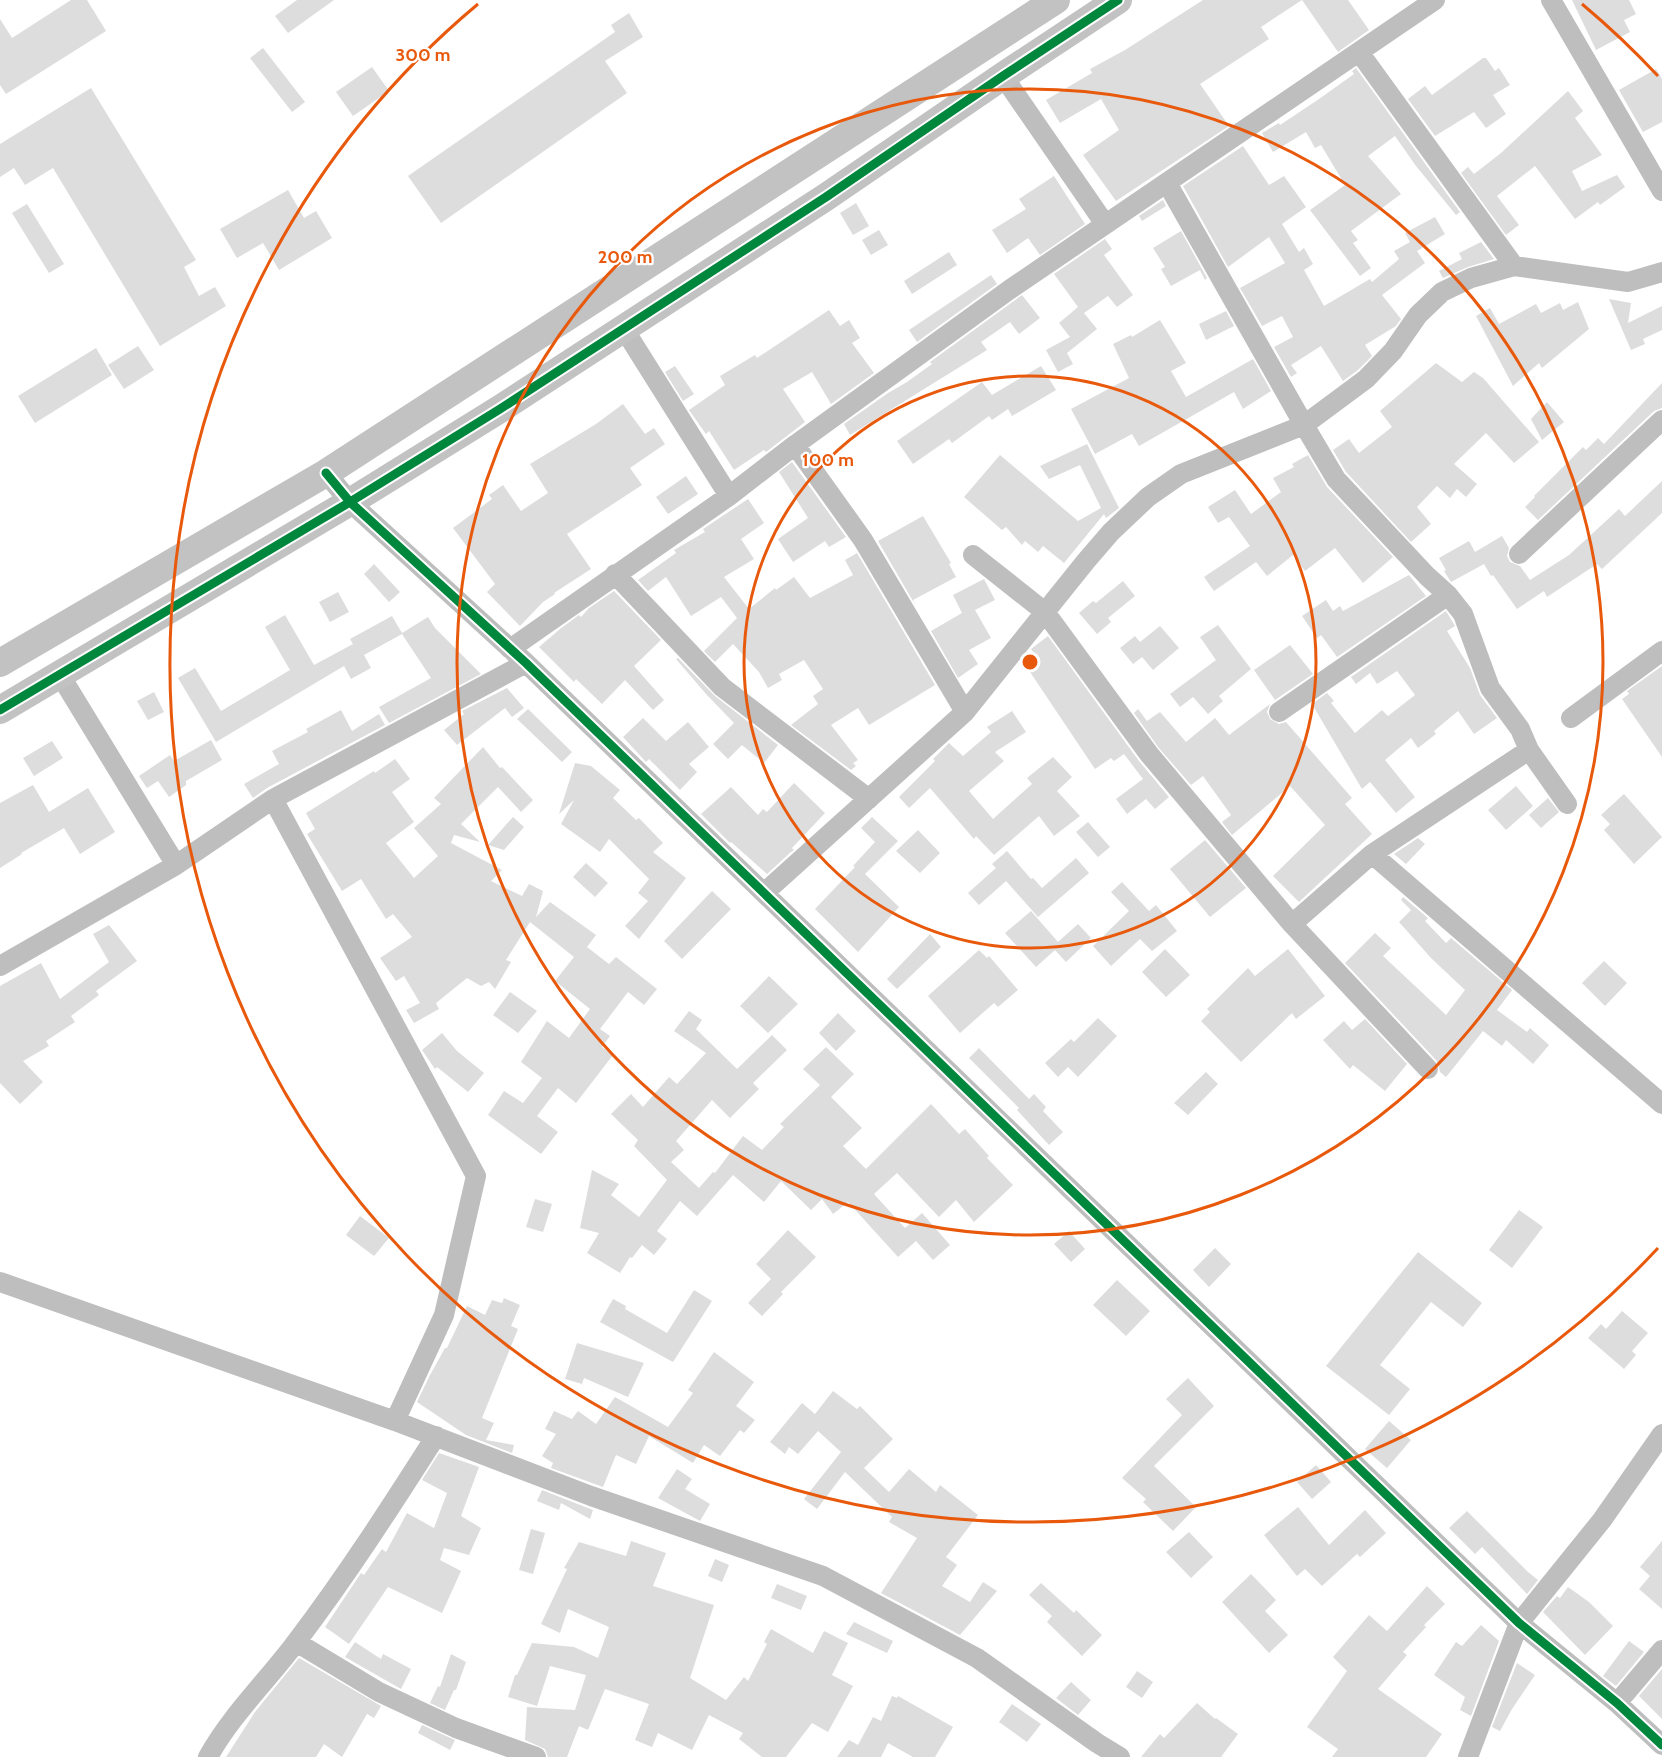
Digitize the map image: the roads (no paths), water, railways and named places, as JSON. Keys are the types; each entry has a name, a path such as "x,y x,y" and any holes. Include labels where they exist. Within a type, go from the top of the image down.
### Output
{"street":[{"path":"0,663 326,473 1056,0"},
{"path":"0,710 350,502 624,329 826,197 1118,0"},
{"path":"510,649 729,496 795,445 1105,224 1435,0"},
{"path":"1551,0 1662,191"},
{"path":"1359,52 1514,266"},
{"path":"1003,76 1105,224"},
{"path":"1167,183 1336,479 1427,576 1448,595 1463,615 1490,688 1520,729 1529,750 1567,804"},
{"path":"764,893 965,712 1111,532 1148,497 1181,474 1304,425 1366,379 1393,351 1418,315 1442,292 1471,278 1514,266 1628,282 1662,272"},
{"path":"624,329 729,496"},
{"path":"1519,554 1662,420"},
{"path":"795,445 863,540 965,712"},
{"path":"326,473 350,502 526,663 1519,1623 1617,1703 1662,1745"},
{"path":"973,555 1046,612 1149,754 1292,924 1428,1069"},
{"path":"615,574 722,687 869,799"},
{"path":"1279,712 1448,595"},
{"path":"1571,718 1662,651"},
{"path":"0,966 176,865 273,799 526,663"},
{"path":"60,675 176,865"},
{"path":"1292,924 1372,854 1529,750"},
{"path":"273,799 476,1176 444,1315 395,1421"},
{"path":"1372,854 1662,1104"},
{"path":"0,1282 395,1421 591,1496 823,1576 977,1658 1092,1750 1120,1757"},
{"path":"1468,1757 1519,1623 1602,1520 1662,1434"},
{"path":"208,1757 251,1695 296,1642 376,1529 436,1436"},
{"path":"296,1642 379,1692 456,1728 536,1757"},
{"path":"1617,1703 1662,1650"}]}
